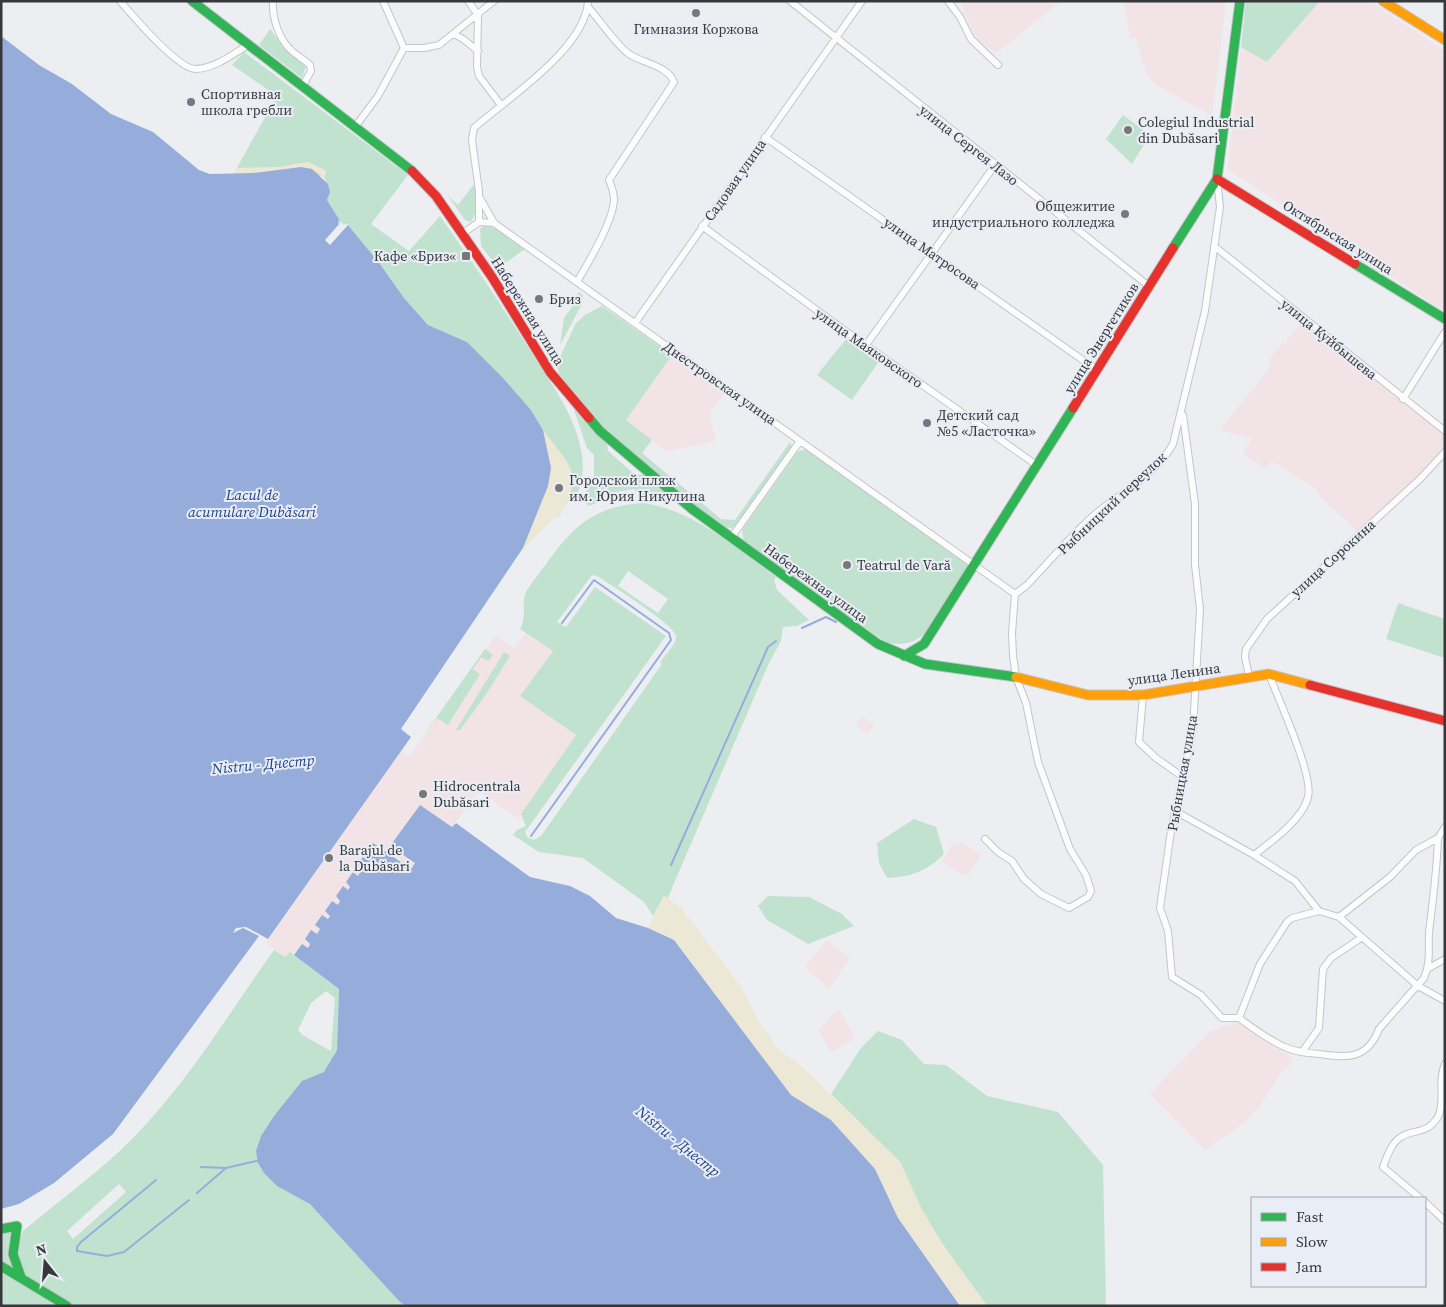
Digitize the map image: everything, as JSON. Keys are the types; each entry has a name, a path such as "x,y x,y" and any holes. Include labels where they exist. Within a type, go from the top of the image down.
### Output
{"street":[{"path":"120,1 149,34 185,66 195,69 210,65 248,45"},
{"name":"Набережная улица","path":"192,1 426,184 492,277 550,372 587,417 615,444 692,509 856,630 878,644 904,656"},
{"path":"273,1 272,8 280,36 291,50 310,65 311,71 302,87"},
{"path":"383,1 404,48"},
{"path":"468,1 478,15 477,67 480,76 501,105"},
{"path":"404,48 424,48 439,45 494,1"},
{"name":"улица Сергея Лазо","path":"790,1 1150,287"},
{"name":"Садовая улица","path":"635,323 862,1"},
{"path":"948,1 971,39 998,65"},
{"name":"улица Энергетиков","path":"904,656 924,644 1038,466 1217,179 1240,1"},
{"path":"1383,1 1445,40"},
{"path":"479,222 479,196 472,140 474,128 538,76 565,50 580,25 588,4"},
{"path":"578,282 596,249 612,209 614,198 609,180 674,82 672,77 662,70 628,54 588,4"},
{"path":"454,34 464,39 478,52"},
{"path":"355,127 378,96 404,48"},
{"name":"улица Матросова","path":"765,137 1097,370"},
{"path":"866,345 995,165"},
{"name":"Рыбницкий переулок","path":"1015,594 1026,586 1094,516 1139,482 1164,457 1173,444 1183,411 1205,311 1220,207 1217,179"},
{"name":"Октябрьская улица","path":"1217,179 1445,319"},
{"path":"479,196 494,223"},
{"path":"462,234 479,222 494,223"},
{"name":"Днестровская улица","path":"494,223 1015,594"},
{"name":"улица Маяковского","path":"702,226 866,345 1038,466"},
{"name":"улица Куйбышева","path":"1214,246 1445,431"},
{"path":"1403,399 1445,332"},
{"name":"Рыбницкая улица","path":"1183,411 1195,504 1195,565 1200,609 1193,729 1175,812 1160,908 1168,931 1170,973 1172,977 1201,995 1222,1018 1239,1018"},
{"path":"732,538 800,441"},
{"name":"улица Сорокина","path":"1249,676 1245,657 1246,649 1267,619 1420,479 1445,452"},
{"path":"985,839 998,852 1012,861 1024,879 1041,894 1069,908 1088,897 1092,887 1070,849 1055,813 1038,762 1026,703 1016,677 1012,634 1015,594"},
{"name":"улица Ленина","path":"904,656 943,668 1016,677 1088,695 1143,695 1195,688 1249,676 1269,674 1445,721"},
{"path":"1254,855 1279,836 1301,810 1308,797 1307,774 1269,674"},
{"path":"1143,695 1139,742 1156,758 1183,776"},
{"path":"1175,812 1254,855 1295,881 1320,911 1339,918 1418,986 1445,1001"},
{"path":"1339,918 1390,877 1416,850 1438,838 1445,827"},
{"path":"1429,968 1429,933 1436,879 1438,838"},
{"path":"1320,911 1292,918 1287,922 1260,964 1239,1018 1284,1047 1302,1052 1339,1057 1352,1056 1366,1050 1375,1039 1379,1029 1418,986 1429,968 1445,959"},
{"path":"1302,1052 1319,1028 1323,970 1331,958 1361,938"},
{"path":"1419,1197 1383,1167 1393,1146 1402,1136 1427,1129 1439,1116 1443,1104 1441,1075 1445,1064"},
{"path":"1426,1203 1445,1221"},
{"path":"1,1229 18,1226 13,1254 22,1278"},
{"path":"1,1266 67,1306"}],"shaded area":[{"path":"957,1 1061,1 996,53 976,39 961,4 957,4"},
{"path":"1124,1 1229,1 1226,4 1212,116 1155,84 1147,75 1136,38 1130,39"},
{"path":"1320,1 1370,1 1445,51 1445,312 1228,169 1241,47 1267,62"},
{"path":"1301,321 1445,436 1445,449 1420,476 1357,531 1319,496 1315,488 1271,461 1266,469 1243,454 1252,438 1221,431 1225,423 1272,365 1268,361 1282,343 1285,344"},
{"path":"672,355 726,394 712,409 710,417 716,441 667,451 625,420"},
{"name":"Hidrocentrala Dubăsari","path":"526,633 553,651 520,696 576,735 518,819 479,791 452,827 420,805 390,846 415,863 411,869 373,843 366,853 371,858 356,867 361,872 358,876 346,882 351,887 348,890 336,896 341,901 338,905 325,911 330,915 315,925 320,930 317,934 305,940 310,944 307,948 302,944 294,955 290,952 285,957 266,943 400,752 409,757 496,635 514,648"},
{"path":"863,716 874,725 867,734 856,725"},
{"path":"961,842 981,855 968,875 963,875 942,861 952,845"},
{"path":"827,940 850,958 829,989 805,967"},
{"path":"840,1010 855,1039 831,1052 818,1030 836,1011"},
{"path":"1237,1022 1288,1055 1293,1062 1284,1069 1259,1107 1244,1123 1205,1150 1150,1094 1209,1032"}],"green space":[{"path":"1246,1 1320,1 1267,62 1241,47"},
{"path":"270,29 290,54 306,66 302,78 259,45"},
{"path":"244,52 408,175 371,224 409,251 440,216 561,399 573,423 581,450 583,469 579,489 575,502 570,497 558,518 555,517 523,548 537,516 551,468 543,430 531,410 467,342 428,325 404,298 380,264 348,225 344,229 338,224 339,219 327,200 327,182 323,176 234,173 277,96 232,65"},
{"path":"1123,115 1150,135 1132,164 1106,139"},
{"path":"475,183 476,212 471,222 465,220 448,196 458,205"},
{"path":"485,224 502,231 525,249 498,268 481,246 480,229"},
{"path":"579,292 583,295 581,306 560,345 564,318 574,304"},
{"path":"602,306 672,355 626,420 652,440 642,453 721,519 735,520 790,442 792,446 737,525 732,528 720,527 605,432 561,379 557,367 559,359 576,323 585,315"},
{"path":"847,338 880,360 852,400 817,375"},
{"path":"573,407 607,443 608,451 634,474 646,475 677,501 638,493 634,489 605,494 601,501 589,506 583,501 587,488 594,483 594,455 587,448"},
{"path":"805,449 966,562 967,567 921,637 903,644 887,643 744,543 742,530 797,452"},
{"path":"643,503 662,507 680,513 713,532 776,577 774,580 777,590 809,620 797,626 783,627 781,641 769,663 668,898 664,896 653,916 644,902 583,858 539,852 513,835 517,830 526,826 521,814 576,735 520,696 553,651 520,629 523,620 526,592 554,553 574,530 597,514 625,505","holes":["628,571 668,599 658,613 618,586","592,575 599,577 654,614 673,630 676,639 673,646 660,662 662,664 541,836 534,840 527,837 525,832 666,636 595,587 566,627 557,622"]},
{"path":"1398,603 1445,619 1445,658 1386,639"},
{"path":"485,649 493,655 488,661 481,657 473,669 480,674 448,725 437,718 424,735"},
{"path":"504,652 510,656 487,693 460,730 456,730"},
{"path":"914,819 936,827 944,854 931,865 918,872 887,878 879,863 877,843"},
{"path":"768,896 809,897 842,914 854,926 808,944 767,920 758,906"},
{"path":"274,950 285,957 290,952 339,989 337,1051 334,1053 701,1306 1,1306 1,1224 6,1224 20,1240 23,1231 95,1173 136,1135 174,1092","holes":["326,991 335,998 331,1051 304,1036 298,1030 311,1003","119,1184 126,1192 73,1239 67,1231"]},
{"path":"878,1031 902,1040 924,1064 946,1065 987,1096 1058,1112 1103,1165 1106,1306 987,1306 941,1242 921,1208 900,1162 831,1094 861,1048"}],"sand":[{"path":"308,162 325,170 324,178 312,170 299,168 234,173 237,168 279,167"},
{"name":"Городской пляж им. Юрия Никулина","path":"543,430 567,462 573,480 566,503 558,518 555,517 523,548 548,486 551,468"},
{"path":"664,896 681,908 739,984 760,1024 781,1052 797,1062 900,1162 921,1208 941,1242 987,1306 960,1306 898,1218 875,1169 831,1120 791,1095 674,940 648,928"}],"water":[{"name":"Lacul de acumulare Dubăsari","path":"1,36 39,65 72,84 111,114 153,132 199,170 210,174 253,173 301,167 312,169 328,184 330,192 327,200 339,219 338,224 344,229 348,225 380,264 404,298 428,325 467,342 531,410 543,430 551,468 548,486 523,548 401,729 411,737 268,939 246,927 236,928 233,933 243,928 259,936 113,1134 54,1183 19,1204 1,1209"},
{"name":"Nistru - Днестр","path":"420,805 452,827 456,823 530,877 570,886 590,896 616,918 648,928 674,940 791,1095 831,1120 875,1169 898,1218 960,1306 406,1306 400,1302 310,1204 277,1186 264,1173 258,1163 256,1151 261,1136 274,1116 302,1081 324,1072 337,1050 339,989 294,955 302,944 308,948 310,944 305,939 311,930 317,934 320,929 315,925 322,915 328,919 330,916 325,911 332,901 338,905 340,901 336,896 343,886 348,890 350,887 346,882 353,872 358,876 361,871 356,867 363,857 369,861 371,858 366,853 373,843 411,869 415,863 390,846"}],"pier":[{"path":"341,222 344,225 346,223 348,225 330,245 325,240"}],"waterway":[{"path":"531,836 671,640 669,633 594,580 562,623"},
{"path":"802,628 826,617 836,622"},
{"path":"671,865 768,647 776,641"},
{"path":"197,1193 226,1168 260,1160"},
{"path":"201,1167 226,1168"},
{"path":"156,1180 81,1242 77,1247 77,1251 107,1256 124,1252 189,1200"}],"traffic: fast":[{"path":"192,1 412,171"},
{"path":"1173,248 1217,179 1240,1"},
{"path":"1355,264 1445,319"},
{"path":"904,656 924,644 1073,408"},
{"path":"589,418 600,431 692,509 878,644 925,664 1016,677"},
{"path":"1,1229 17,1226 13,1254 21,1277"},
{"path":"1,1266 67,1306"}],"traffic: slow":[{"path":"1383,1 1445,40"},
{"path":"1016,677 1088,695 1143,695 1269,674 1310,685"}],"traffic: jam":[{"path":"412,171 436,196 492,277 550,372 589,418"},
{"path":"1217,179 1355,264"},
{"path":"1073,408 1173,248"},
{"path":"1310,685 1445,721"}],"place":[{"name":"Гимназия Коржова","path":"696,13"},
{"name":"Спортивная школа гребли","path":"191,102"},
{"name":"Colegiul Industrial din Dubăsari","path":"1128,130"},
{"name":"Общежитие индустриального колледжа","path":"1125,214"},
{"name":"Кафе «Бриз«","path":"466,256"},
{"name":"Бриз","path":"539,299"},
{"name":"Детский сад №5 «Ласточка»","path":"927,423"},
{"name":"Городской пляж им. Юрия Никулина","path":"559,488"},
{"name":"Teatrul de Vară","path":"847,565"},
{"name":"Hidrocentrala Dubăsari","path":"423,794"},
{"name":"Barajul de la Dubăsari","path":"329,858"}]}
